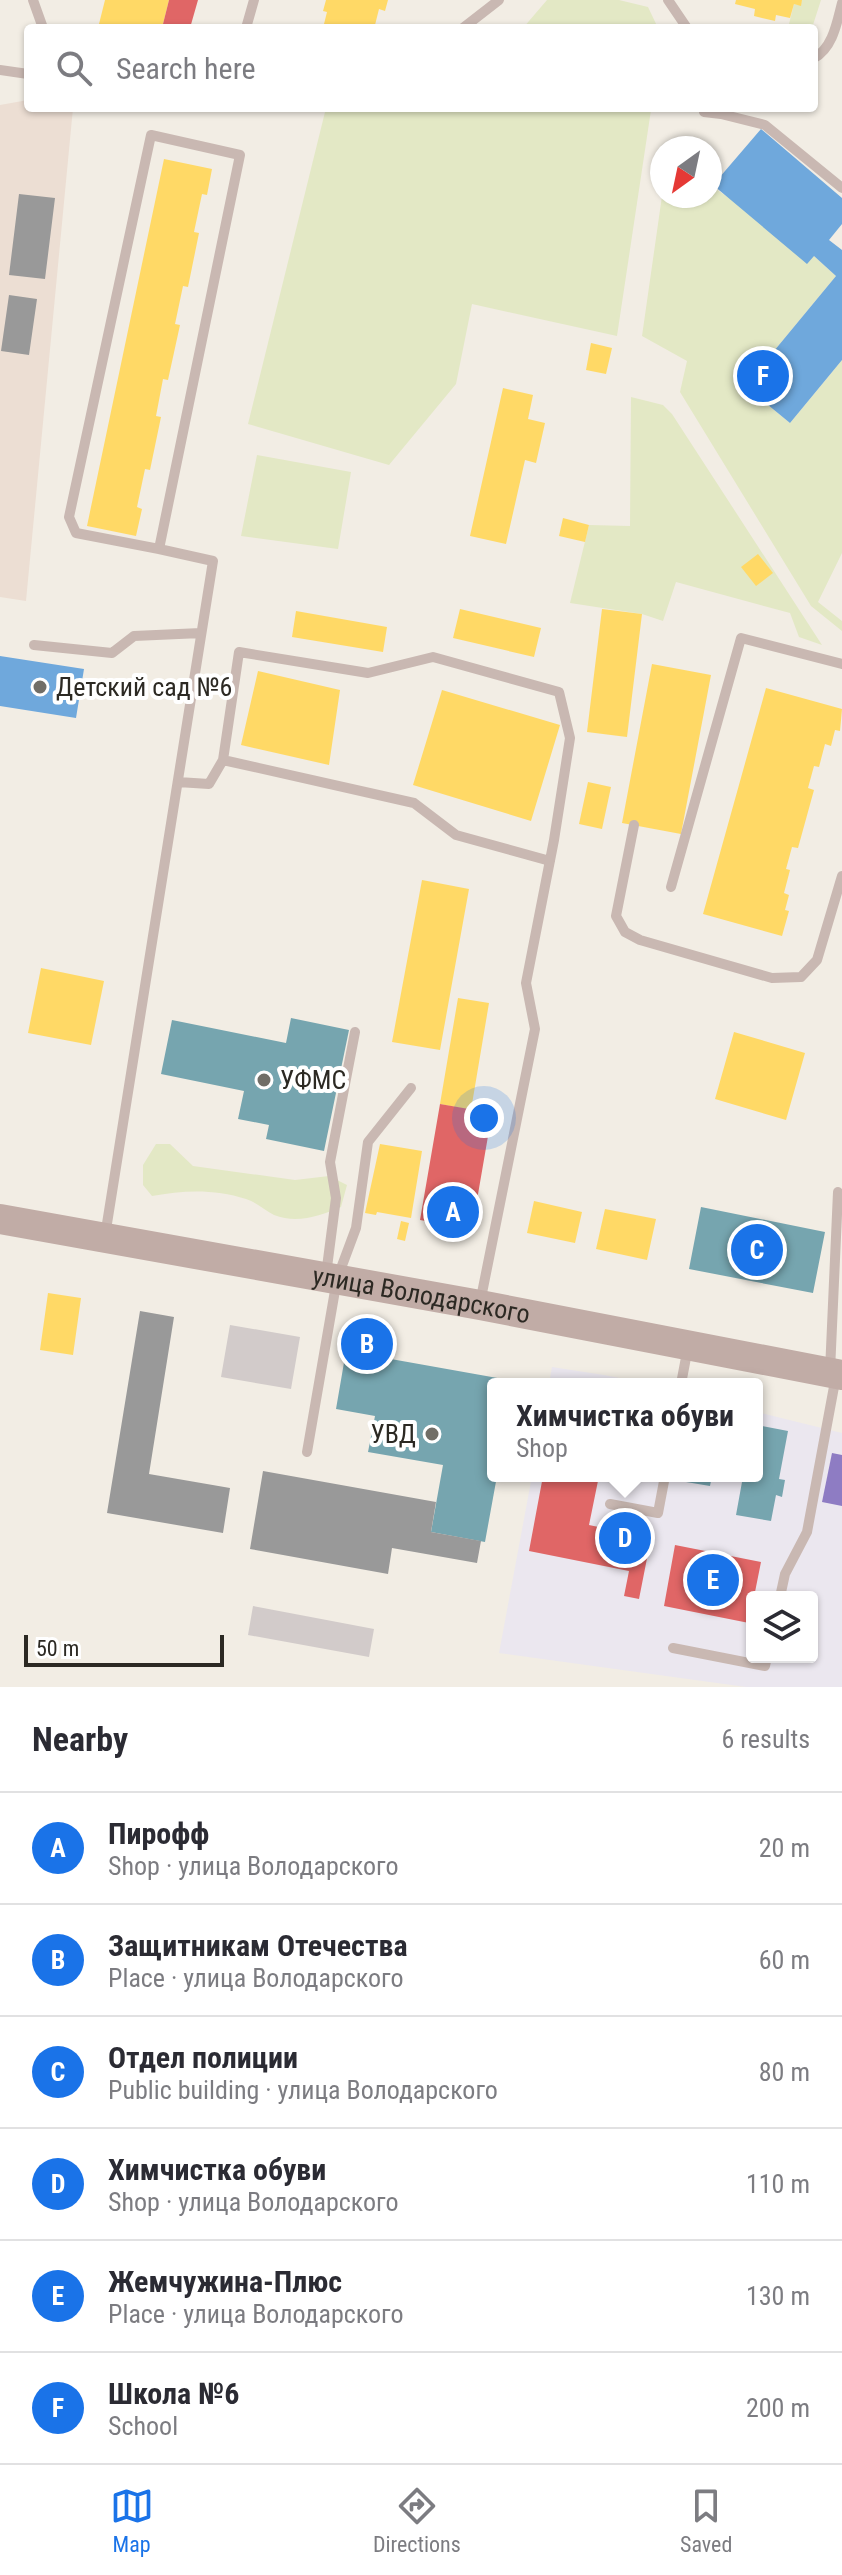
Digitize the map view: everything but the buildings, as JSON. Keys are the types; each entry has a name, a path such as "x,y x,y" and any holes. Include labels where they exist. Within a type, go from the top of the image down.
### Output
{"main road":[{"name":"улица Володарского","path":"0,1219 480,1305 836,1374"}],"lane":[{"path":"33,0 42,24"},
{"path":"247,24 254,0"},
{"path":"468,24 499,0"},
{"path":"668,0 684,24"},
{"path":"818,56 834,34 842,3"},
{"path":"0,70 24,73"},
{"path":"704,112 765,125 842,188"},
{"path":"104,1238 213,561 76,533 69,517 151,135 240,155 159,549"},
{"path":"34,645 112,653 134,636 201,633"},
{"path":"671,887 741,638 842,664"},
{"path":"178,782 209,784 223,760 239,652 368,673 433,657 559,692 570,738 526,983 535,1029 480,1305"},
{"path":"223,760 414,803 456,835 550,861"},
{"path":"634,825 616,916 625,932 640,940 772,978 801,977 817,960 842,877"},
{"path":"307,1452 331,1278 336,1198 330,1162 355,1032"},
{"path":"331,1278 356,1228 368,1142 411,1088"},
{"path":"781,1591 785,1574 807,1532 836,1374 838,1192"},
{"path":"682,1378 689,1344"},
{"path":"610,1504 658,1513 664,1482"},
{"path":"673,1648 746,1662"}],"shaded area":[{"path":"24,101 24,112 73,112 26,601 0,597 0,105"},
{"path":"552,1367 620,1378 550,1378"},
{"path":"763,1413 842,1433 842,1687 746,1687 499,1653 531,1482 763,1482"}],"green space":[{"path":"547,0 619,0 648,7 656,24 526,24"},
{"path":"802,0 821,0 813,24 789,24 794,4 800,5"},
{"path":"325,112 651,112 617,336 472,304 456,384 389,465 248,424"},
{"path":"722,193 814,256 836,276 745,386 790,423 842,360 842,553 818,602 842,621 842,631 811,606 680,392 687,361 642,336 660,208 722,208"},
{"path":"631,397 663,405 672,414 822,645 799,637 790,613 676,582 663,621 642,614 570,603 589,525 630,526"},
{"path":"257,455 351,472 338,549 241,536"},
{"path":"156,1144 170,1144 193,1166 295,1180 329,1176 347,1185 341,1207 317,1216 291,1219 274,1215 250,1200 223,1193 188,1192 152,1196 143,1185 143,1165"}],"place":[{"name":"Школа №6","path":"763,376"},
{"name":"Детский сад №6","path":"40,687"},
{"name":"УФМС","path":"264,1080"},
{"name":"Пирофф","path":"453,1212"},
{"name":"Отдел полиции","path":"757,1250"},
{"name":"Защитникам Отечества","path":"367,1344"},
{"name":"УВД","path":"432,1434"},
{"name":"Химчистка обуви","path":"625,1538"},
{"name":"Жемчужина-Плюс","path":"713,1580"}]}
